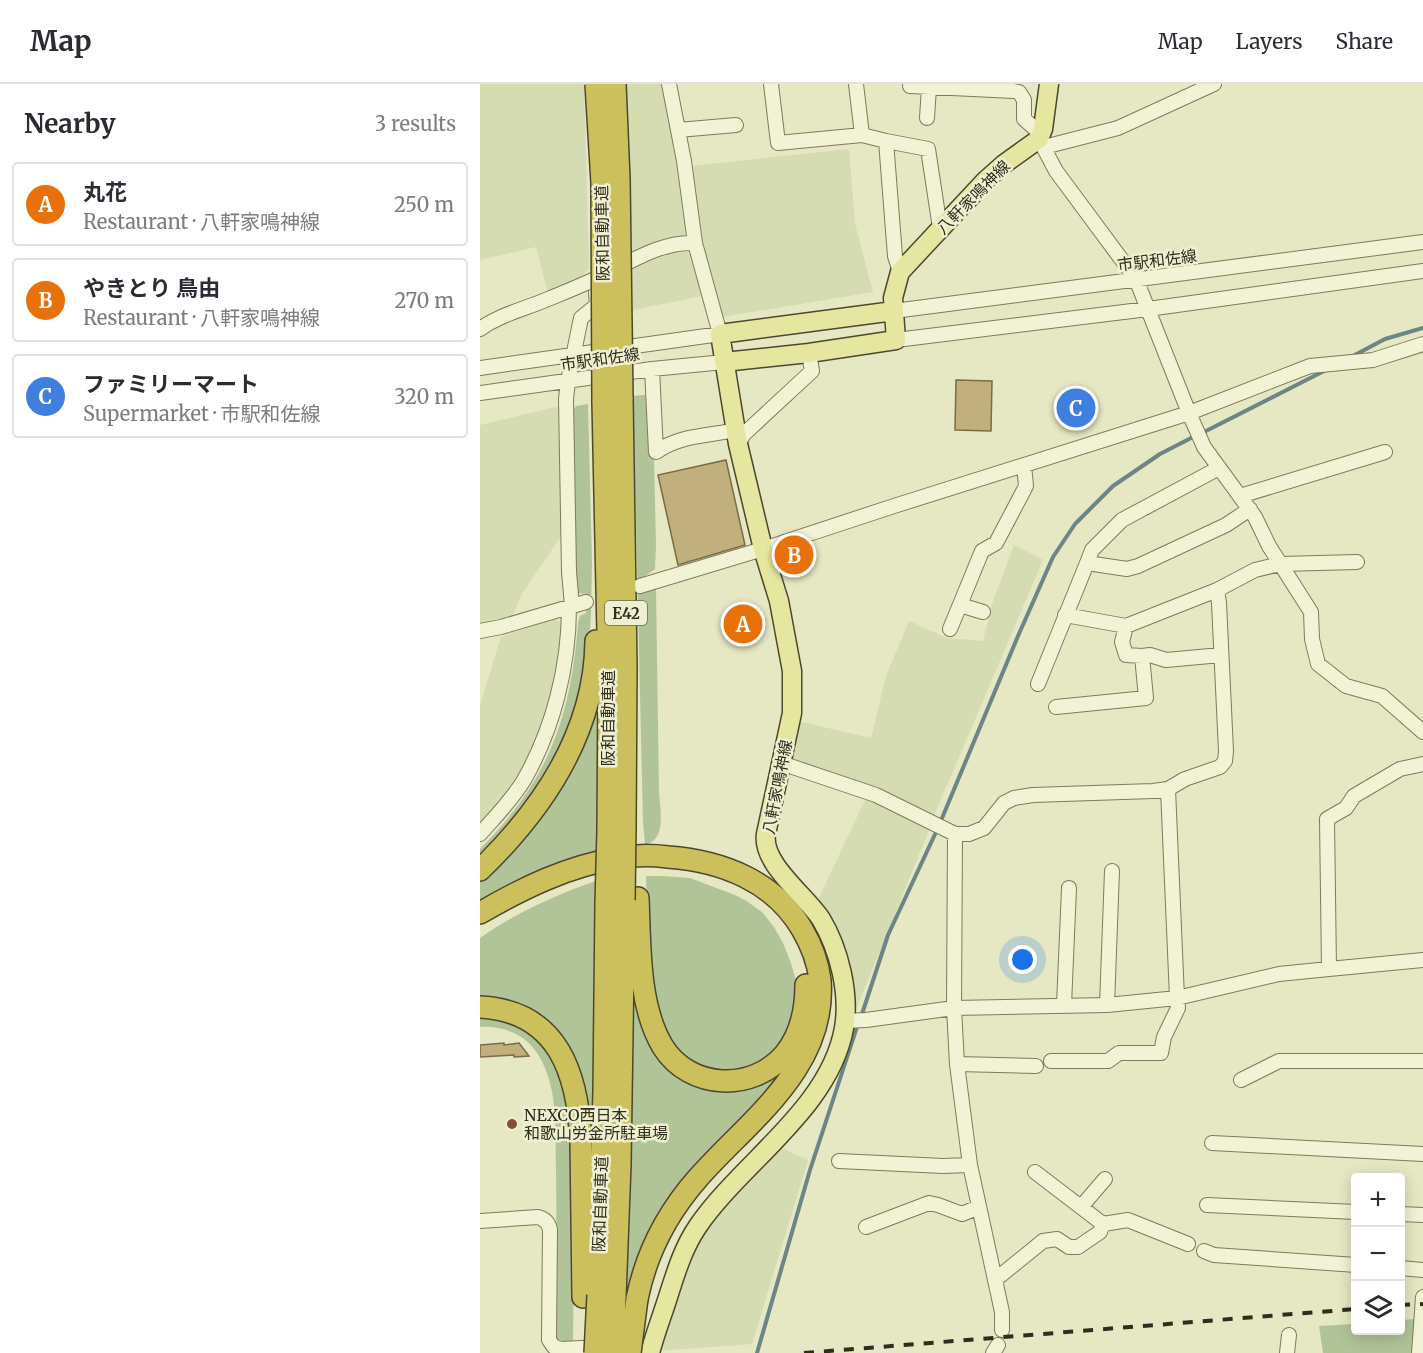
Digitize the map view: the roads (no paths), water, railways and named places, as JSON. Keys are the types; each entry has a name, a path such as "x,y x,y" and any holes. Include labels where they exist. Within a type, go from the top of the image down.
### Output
{"highway":[{"name":"阪和自動車道","path":"595,1353 604,1091 623,901 626,666 596,84"},
{"name":"阪和自動車道","path":"615,84 619,179 606,571 609,724 623,828"},
{"path":"480,870 505,844 539,802 576,738 591,685 596,646 597,611 606,571"},
{"path":"480,927 522,903 555,888 620,871 649,869 681,871 738,888 762,903 780,920 801,957 806,980 806,1004 801,1026 791,1046 778,1061 763,1072 746,1079 707,1080 687,1070 664,1049 653,1028 642,970 623,901 623,828"},
{"path":"480,913 521,890 579,867 609,859 635,856 681,858 724,867 760,884 791,912 813,951 818,965 820,994 817,1025 808,1047 792,1076 775,1098 697,1179 676,1207 653,1248 642,1275 630,1353"},
{"path":"480,1008 508,1011 527,1019 543,1031 559,1050 572,1078 579,1111 598,1296 583,1353"},
{"name":"阪和自動車道","path":"598,1296 613,1353"}],"main road":[{"path":"1041,140 1049,84"},
{"name":"八軒家鳴神線","path":"896,340 893,298 900,272 986,180 1004,164 1041,140"},
{"path":"720,334 894,311"},
{"name":"八軒家鳴神線","path":"651,1350 681,1255 689,1240 712,1208 797,1116 816,1092 826,1077 842,1038 855,1021 845,1011 842,974 831,939 820,918 783,876 766,848 766,834 792,713 792,671 779,601 763,549 737,437 720,334"},
{"path":"724,362 810,353 896,340"}],"street":[{"path":"669,84 684,161 695,243 720,334"},
{"path":"771,84 778,143 862,135 928,149 940,228"},
{"path":"856,84 862,135"},
{"path":"1041,140 1118,128 1214,84"},
{"path":"910,86 1020,92 1024,100 1024,119 1041,140 1056,171 1136,279 1204,447 1250,509 1269,546 1311,612 1312,639 1318,664 1346,686 1382,696 1423,732"},
{"path":"927,118 929,87"},
{"path":"678,130 736,124"},
{"path":"886,141 895,256 900,272"},
{"name":"市駅和佐線","path":"894,311 1423,242"},
{"path":"480,329 493,319 544,301 660,249 680,243 695,243"},
{"path":"896,340 1148,309 1423,271"},
{"path":"480,834 524,781 543,740 562,677 571,607 566,399 581,318 597,305 596,279"},
{"name":"市駅和佐線","path":"480,368 720,334"},
{"path":"640,586 1189,413 1310,366 1373,360 1423,344"},
{"path":"652,369 656,452 684,438 737,437 744,434 812,371 810,353"},
{"name":"市駅和佐線","path":"480,393 652,369 724,362"},
{"path":"1240,496 1385,452"},
{"path":"950,630 982,550 996,543 1026,486 1024,465"},
{"path":"1038,684 1092,550 1122,520 1219,468"},
{"path":"1087,563 1127,569 1138,566 1226,525 1250,509"},
{"path":"1065,615 1126,626 1216,590 1255,570 1280,564 1357,562"},
{"path":"781,763 876,795 955,834 969,834 984,828 1004,803 1014,798 1033,795 1153,792 1168,789 1185,779 1220,767 1225,760 1219,603 1216,590"},
{"path":"480,631 586,602"},
{"path":"960,604 983,612"},
{"path":"1126,626 1122,642 1126,655 1150,655 1166,660 1221,655"},
{"path":"1056,707 1146,698 1143,656"},
{"path":"1329,969 1327,819 1346,808 1353,796 1363,790 1400,769 1423,764"},
{"path":"1052,1061 1108,1060 1119,1053 1161,1053 1164,1037 1178,1008 1168,789"},
{"path":"955,834 954,1008 957,1064 970,1164 1002,1312 1002,1330"},
{"path":"1107,1005 1112,871"},
{"path":"1064,1005 1069,888"},
{"path":"855,1021 954,1008 1107,1005 1177,998 1279,974 1423,960"},
{"path":"1241,1080 1279,1061 1423,1060"},
{"path":"957,1064 1036,1066"},
{"path":"1212,1143 1423,1154"},
{"path":"839,1161 943,1166 970,1164"},
{"path":"1035,1172 1103,1224 1128,1220 1188,1244"},
{"path":"1081,1208 1105,1179"},
{"path":"866,1227 929,1203 962,1214 979,1207"},
{"path":"1207,1205 1351,1212"},
{"path":"1405,1214 1423,1215"},
{"path":"480,1221 538,1217 547,1222 550,1233 548,1336 554,1347 563,1350 604,1347 651,1350"},
{"path":"995,1280 1042,1241 1057,1239 1069,1247 1078,1247 1100,1232 1103,1224"},
{"path":"1204,1251 1214,1255 1351,1265"},
{"path":"1405,1268 1423,1270"},
{"path":"1419,1353 1423,1297"},
{"path":"1287,1353 1289,1335"}],"waterway":[{"path":"1351,357 1385,339 1423,328"},
{"path":"1202,433 1326,370"},
{"path":"940,823 1053,557 1075,524 1113,486 1160,454 1195,436"},
{"path":"861,1017 888,935 937,830"},
{"path":"757,1353 810,1170 858,1024"}],"railway":[{"path":"1405,1305 1423,1304"},
{"path":"804,1353 1351,1309"}],"place":[{"name":"ファミリーマート","path":"1076,408"},
{"name":"やきとり 鳥由","path":"794,555"},
{"name":"丸花","path":"743,624"},
{"name":"NEXCO西日本 和歌山労金所駐車場","path":"512,1124"}]}
